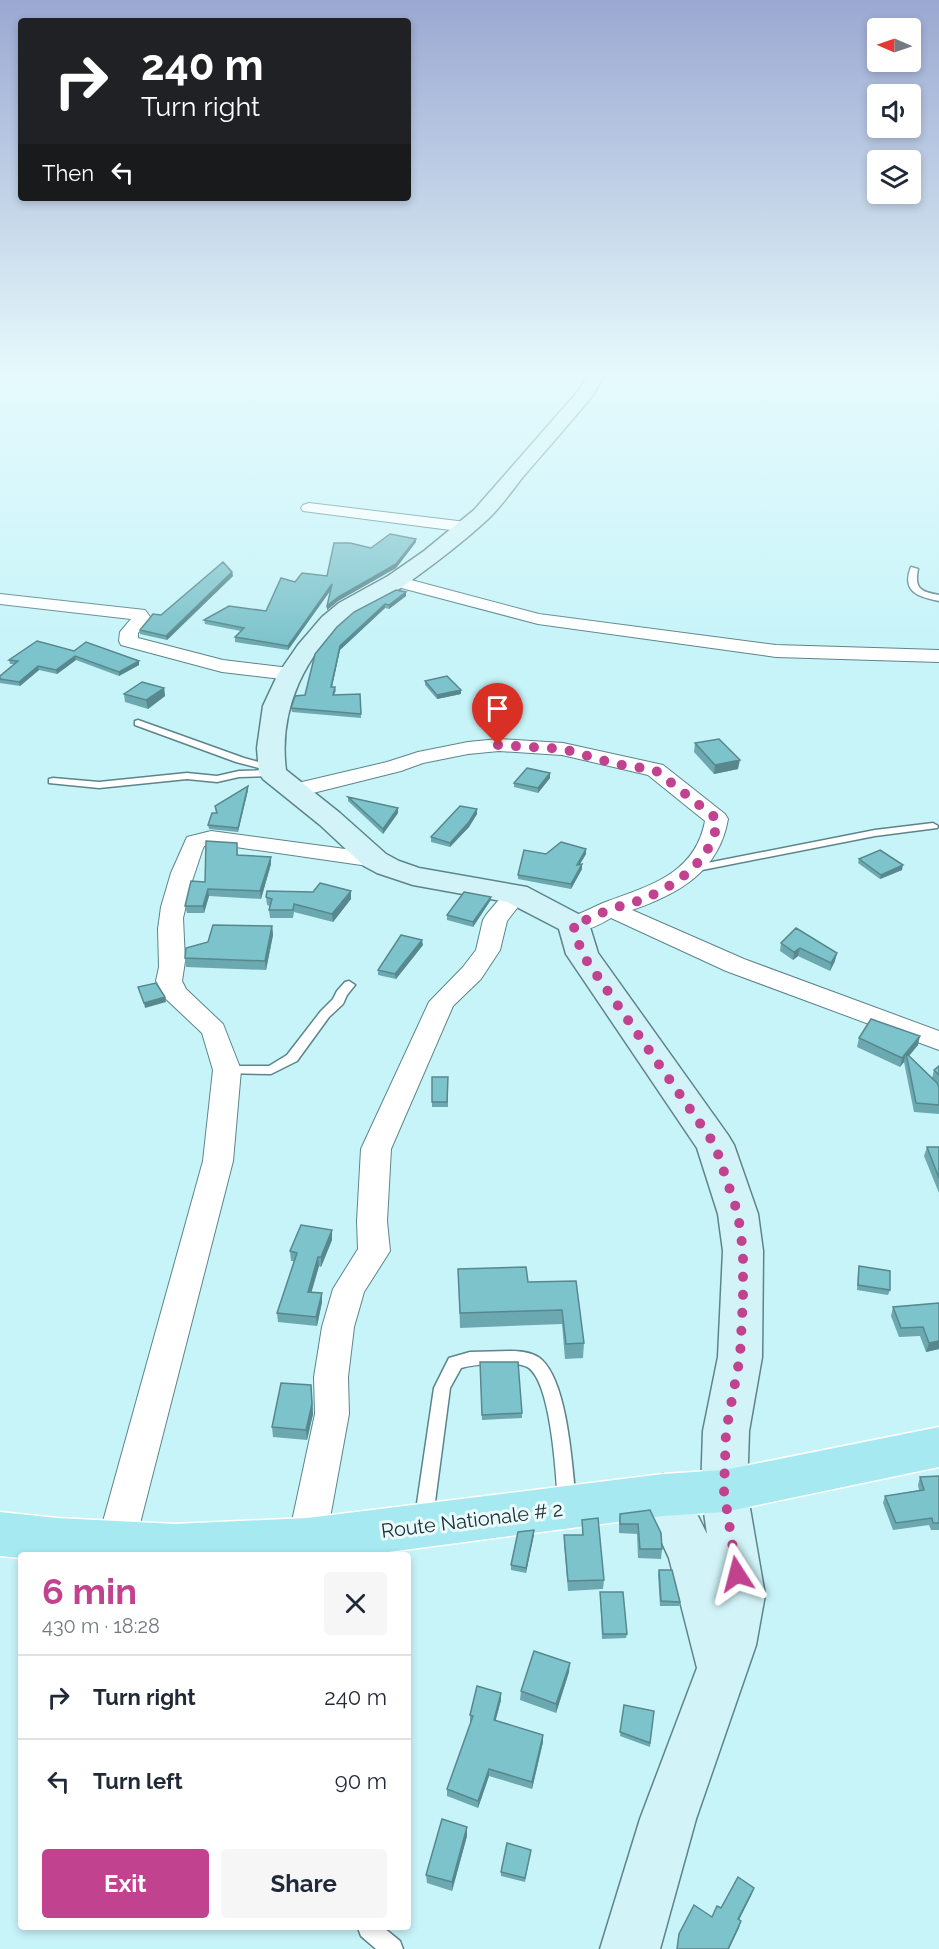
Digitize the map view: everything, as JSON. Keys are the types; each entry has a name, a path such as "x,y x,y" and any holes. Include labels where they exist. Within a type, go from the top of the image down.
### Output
{"main road":[{"name":"Route Nationale # 2","path":"0,1534 175,1546 307,1540 663,1495 724,1491 939,1447"}],"street":[{"path":"375,860 279,777 271,729 276,706 290,674 330,622 347,608 396,581 413,567 432,556 502,492 526,463"},
{"path":"309,508 466,527"},
{"path":"396,581 538,619 776,651 939,656"},
{"path":"0,599 139,614 142,618 129,632 128,641 222,666 290,674"},
{"path":"116,1543 218,1161 227,1070 214,1030 175,993 169,981 173,967 170,930 172,918 185,862 195,842 211,838 229,839 375,860 413,876 516,894 573,924 586,922 610,909 648,897 692,869 709,850 717,819 655,770 616,764 563,749 498,745 468,748 418,758 394,767 279,777"},
{"path":"307,1540 332,1414 331,1377 338,1327 350,1289 375,1251 372,1221 376,1149 433,1018 442,1002 472,973 488,950 495,921 516,894"},
{"path":"610,909 735,965 939,1041"},
{"path":"573,924 582,954 715,1145 738,1214 743,1251 740,1357 726,1431 724,1491 740,1595 731,1645 668,1819 630,1949"},
{"path":"663,1495 693,1557 723,1668"}],"lane":[{"path":"914,569 912,578 915,589 922,595 939,598"},
{"path":"138,723 240,760 279,777"},
{"path":"53,781 99,785 187,776 218,779 240,774 279,777"},
{"path":"692,869 875,833 933,826"},
{"path":"227,1070 271,1070 291,1058 325,1014 339,1001 341,994 349,985"},
{"path":"423,1526 442,1388 455,1363 466,1358 523,1358 537,1364 546,1381 559,1424 568,1508"},
{"path":"371,1930 392,1949"}],"building":[{"path":"390,534 416,539 396,564 338,597 327,606 332,584 288,646 235,637 244,628 204,620 229,606 266,611 281,578 295,582 302,573 327,576 334,543 350,543 371,548"},
{"path":"223,562 232,572 166,636 140,630 153,614 161,615"},
{"path":"396,590 406,592 389,605 385,604 340,646 331,687 335,687 333,695 360,694 361,714 291,708 295,696 305,695 315,654 337,627 354,612"},
{"path":"37,641 74,651 86,642 139,661 119,672 75,656 56,670 38,666 19,682 0,679 0,676 18,661 9,660"},
{"path":"447,676 461,690 437,695 425,681"},
{"path":"142,682 164,688 146,700 124,694"},
{"path":"719,739 740,760 715,765 695,743"},
{"path":"527,768 550,773 538,788 514,783"},
{"path":"248,786 238,828 208,825 212,813 217,813 215,806"},
{"path":"348,797 398,808 383,829"},
{"path":"460,806 477,809 469,822 450,843 431,837"},
{"path":"206,841 237,843 237,855 271,857 260,891 208,889 203,906 185,906 191,881 205,882"},
{"path":"561,842 586,849 577,865 582,864 571,884 518,875 524,850 546,854"},
{"path":"880,850 903,865 881,875 859,859"},
{"path":"320,883 351,891 332,914 294,904 293,910 269,910 272,899 266,897 267,891 313,892"},
{"path":"464,892 491,897 473,922 447,915"},
{"path":"213,925 272,926 265,961 185,958 186,948 208,942"},
{"path":"796,928 837,953 831,963 800,948 794,952 781,943"},
{"path":"401,935 422,940 395,974 378,970"},
{"path":"156,983 165,997 144,1003 138,987"},
{"path":"871,1019 920,1036 902,1058 859,1038"},
{"path":"906,1053 937,1083 939,1105 916,1103"},
{"path":"432,1077 448,1077 447,1102 432,1102"},
{"path":"927,1147 939,1147 939,1178"},
{"path":"301,1225 332,1230 321,1257 318,1257 308,1292 322,1293 316,1317 277,1313 297,1253 290,1251"},
{"path":"859,1266 890,1271 890,1290 858,1285"},
{"path":"526,1267 528,1282 576,1281 584,1343 566,1344 562,1310 460,1313 458,1269"},
{"path":"939,1303 939,1341 929,1343 923,1327 901,1328 893,1307"},
{"path":"480,1362 518,1362 522,1413 482,1415"},
{"path":"281,1383 311,1385 312,1404 306,1430 272,1427"},
{"path":"939,1476 939,1523 933,1523 932,1518 896,1523 885,1496 924,1490 920,1477"},
{"path":"650,1510 661,1533 662,1549 640,1549 638,1524 620,1524 620,1514"},
{"path":"598,1518 604,1580 568,1581 564,1535 583,1535 582,1520"},
{"path":"534,1530 526,1568 511,1565 518,1532"},
{"path":"659,1570 672,1570 680,1602 661,1601"},
{"path":"600,1592 623,1592 627,1634 603,1634"},
{"path":"534,1651 570,1663 556,1704 521,1691"},
{"path":"477,1686 501,1693 494,1720 543,1735 532,1782 489,1769 478,1801 447,1789 473,1716 470,1715"},
{"path":"624,1705 654,1711 650,1743 620,1732"},
{"path":"442,1819 467,1827 452,1882 426,1875"},
{"path":"507,1843 531,1850 525,1878 501,1872"},
{"path":"738,1877 754,1888 738,1919 741,1921 728,1949 677,1949 679,1934 694,1905 712,1917 717,1906 721,1908"}],"route":[{"path":"498,745 563,749 616,764 655,770 717,819 709,850 692,869 648,897 610,909 586,922 573,924 582,954 715,1145 738,1214 743,1251 743,1299 740,1357 726,1431 724,1491 737,1574"}]}
